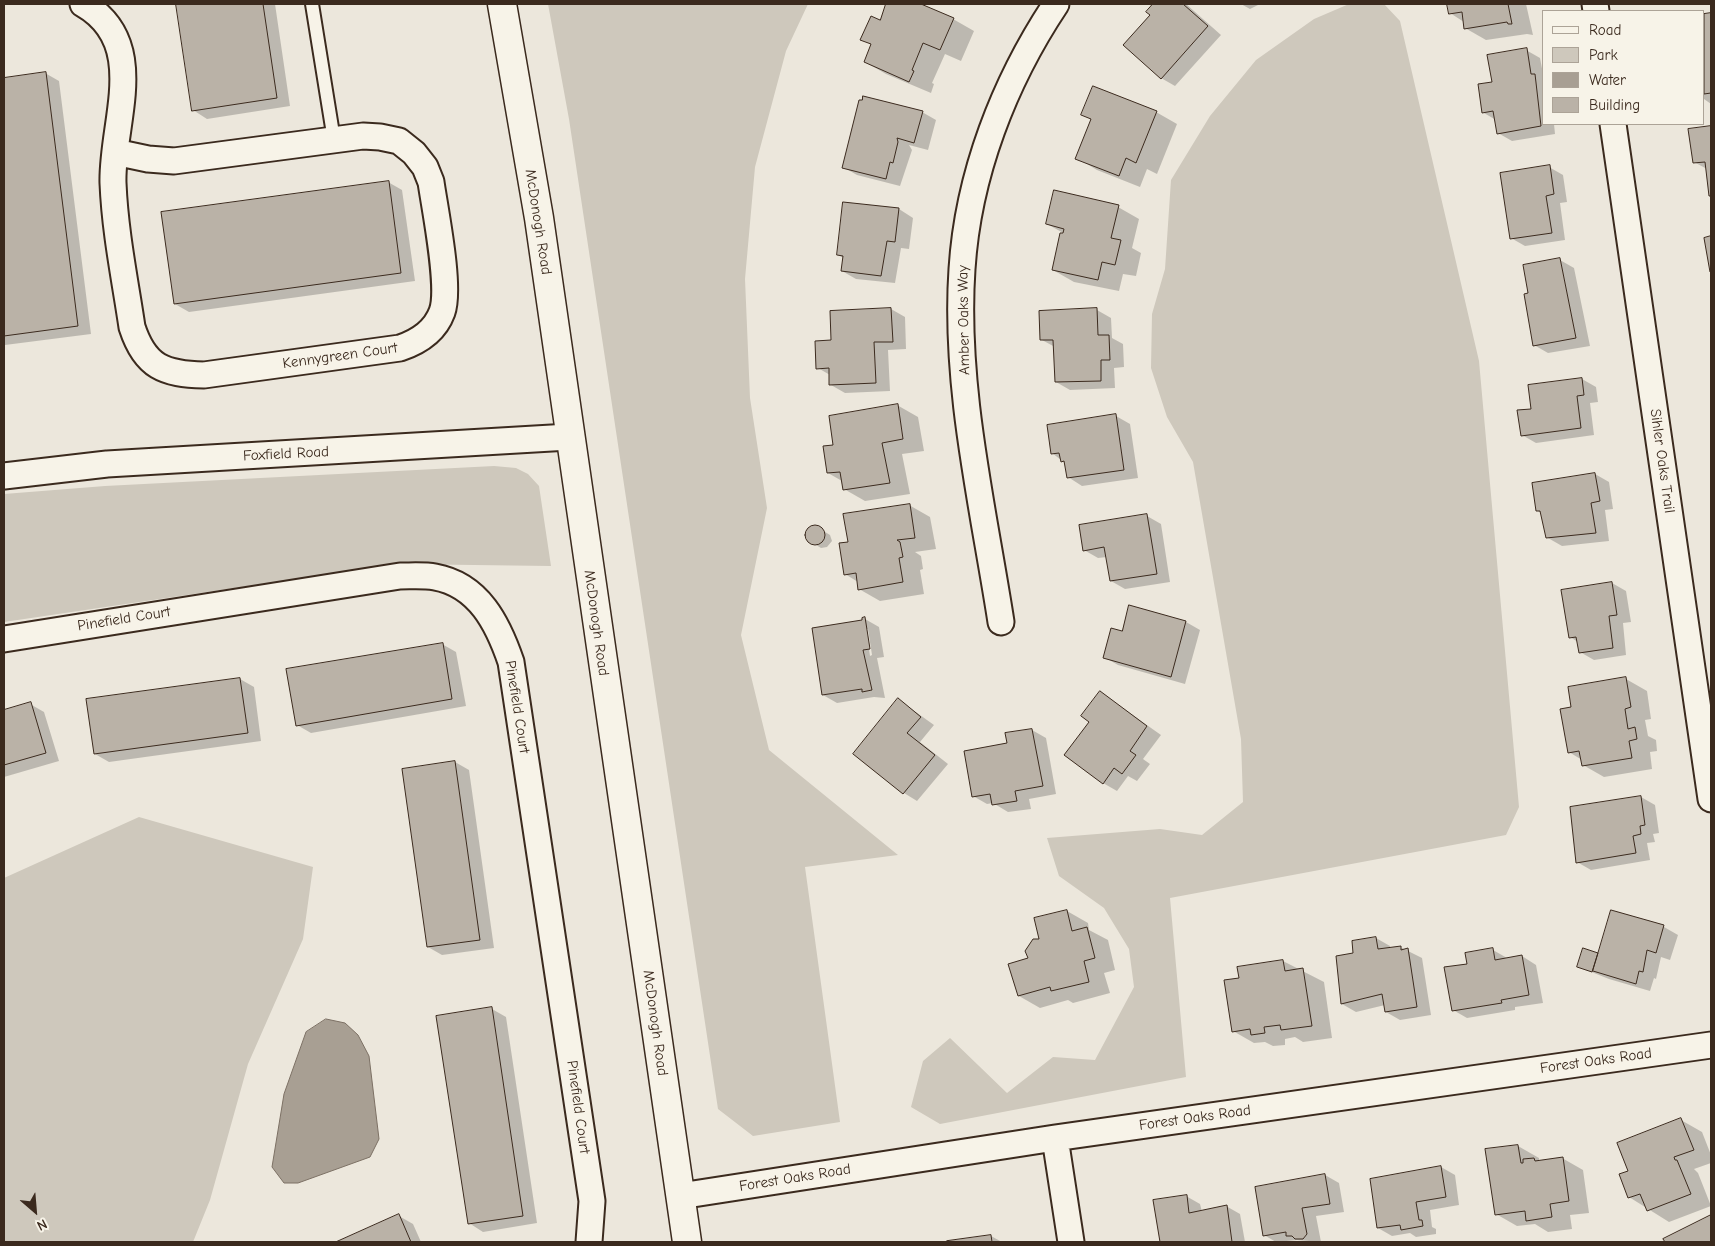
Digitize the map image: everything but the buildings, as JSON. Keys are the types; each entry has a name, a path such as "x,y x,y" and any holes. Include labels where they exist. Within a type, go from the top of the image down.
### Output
{"main road":[{"name":"McDonogh Road","path":"502,4 539,218 569,437 687,1242"}],"street":[{"name":"Kennygreen Court","path":"83,4 106,21 114,33 118,48 124,87 115,152 113,181 116,227 132,328 138,344 148,360 163,370 183,375 204,375 400,348 417,342 432,329 442,312 445,290 431,182 425,167 414,153 399,141 363,136 174,161 148,159 115,152"},
{"name":"Amber Oaks Way","path":"1001,622 967,406 962,338 962,268 971,207 986,145 1009,88 1038,31 1056,4"},
{"name":"Sihler Oaks Trail","path":"1613,125 1711,799"},
{"name":"Foxfield Road","path":"4,476 107,464 569,437"},
{"name":"Pinefield Court","path":"4,639 400,576 436,577 463,587 483,606 499,628 511,662 592,1201 589,1242"},
{"name":"Forest Oaks Road","path":"680,1196 1055,1138 1711,1045"},
{"path":"1055,1138 1071,1242"}],"lane":[{"path":"312,4 334,140"}],"green space":[{"path":"548,4 808,4 786,51 755,167 745,279 750,398 767,508 741,635 769,750 898,855 805,867 840,1122 753,1136 718,1109 569,119"},
{"path":"1349,4 1384,4 1400,21 1479,361 1519,807 1506,835 1170,898 1186,1077 940,1124 911,1107 923,1061 950,1038 1007,1093 1053,1057 1095,1060 1134,987 1129,949 1104,908 1059,876 1047,838 1160,829 1202,835 1243,802 1241,739 1193,462 1167,417 1151,368 1152,314 1165,269 1171,180 1210,116 1256,60 1314,19"},
{"path":"494,466 516,468 528,474 539,486 551,566 397,564 4,622 4,494 105,486"},
{"path":"139,817 313,867 303,939 248,1064 210,1200 193,1242 4,1242 4,878"}],"water":[{"path":"326,1019 345,1023 358,1035 369,1056 379,1139 370,1157 298,1183 284,1183 272,1167 284,1094 306,1032"}]}
